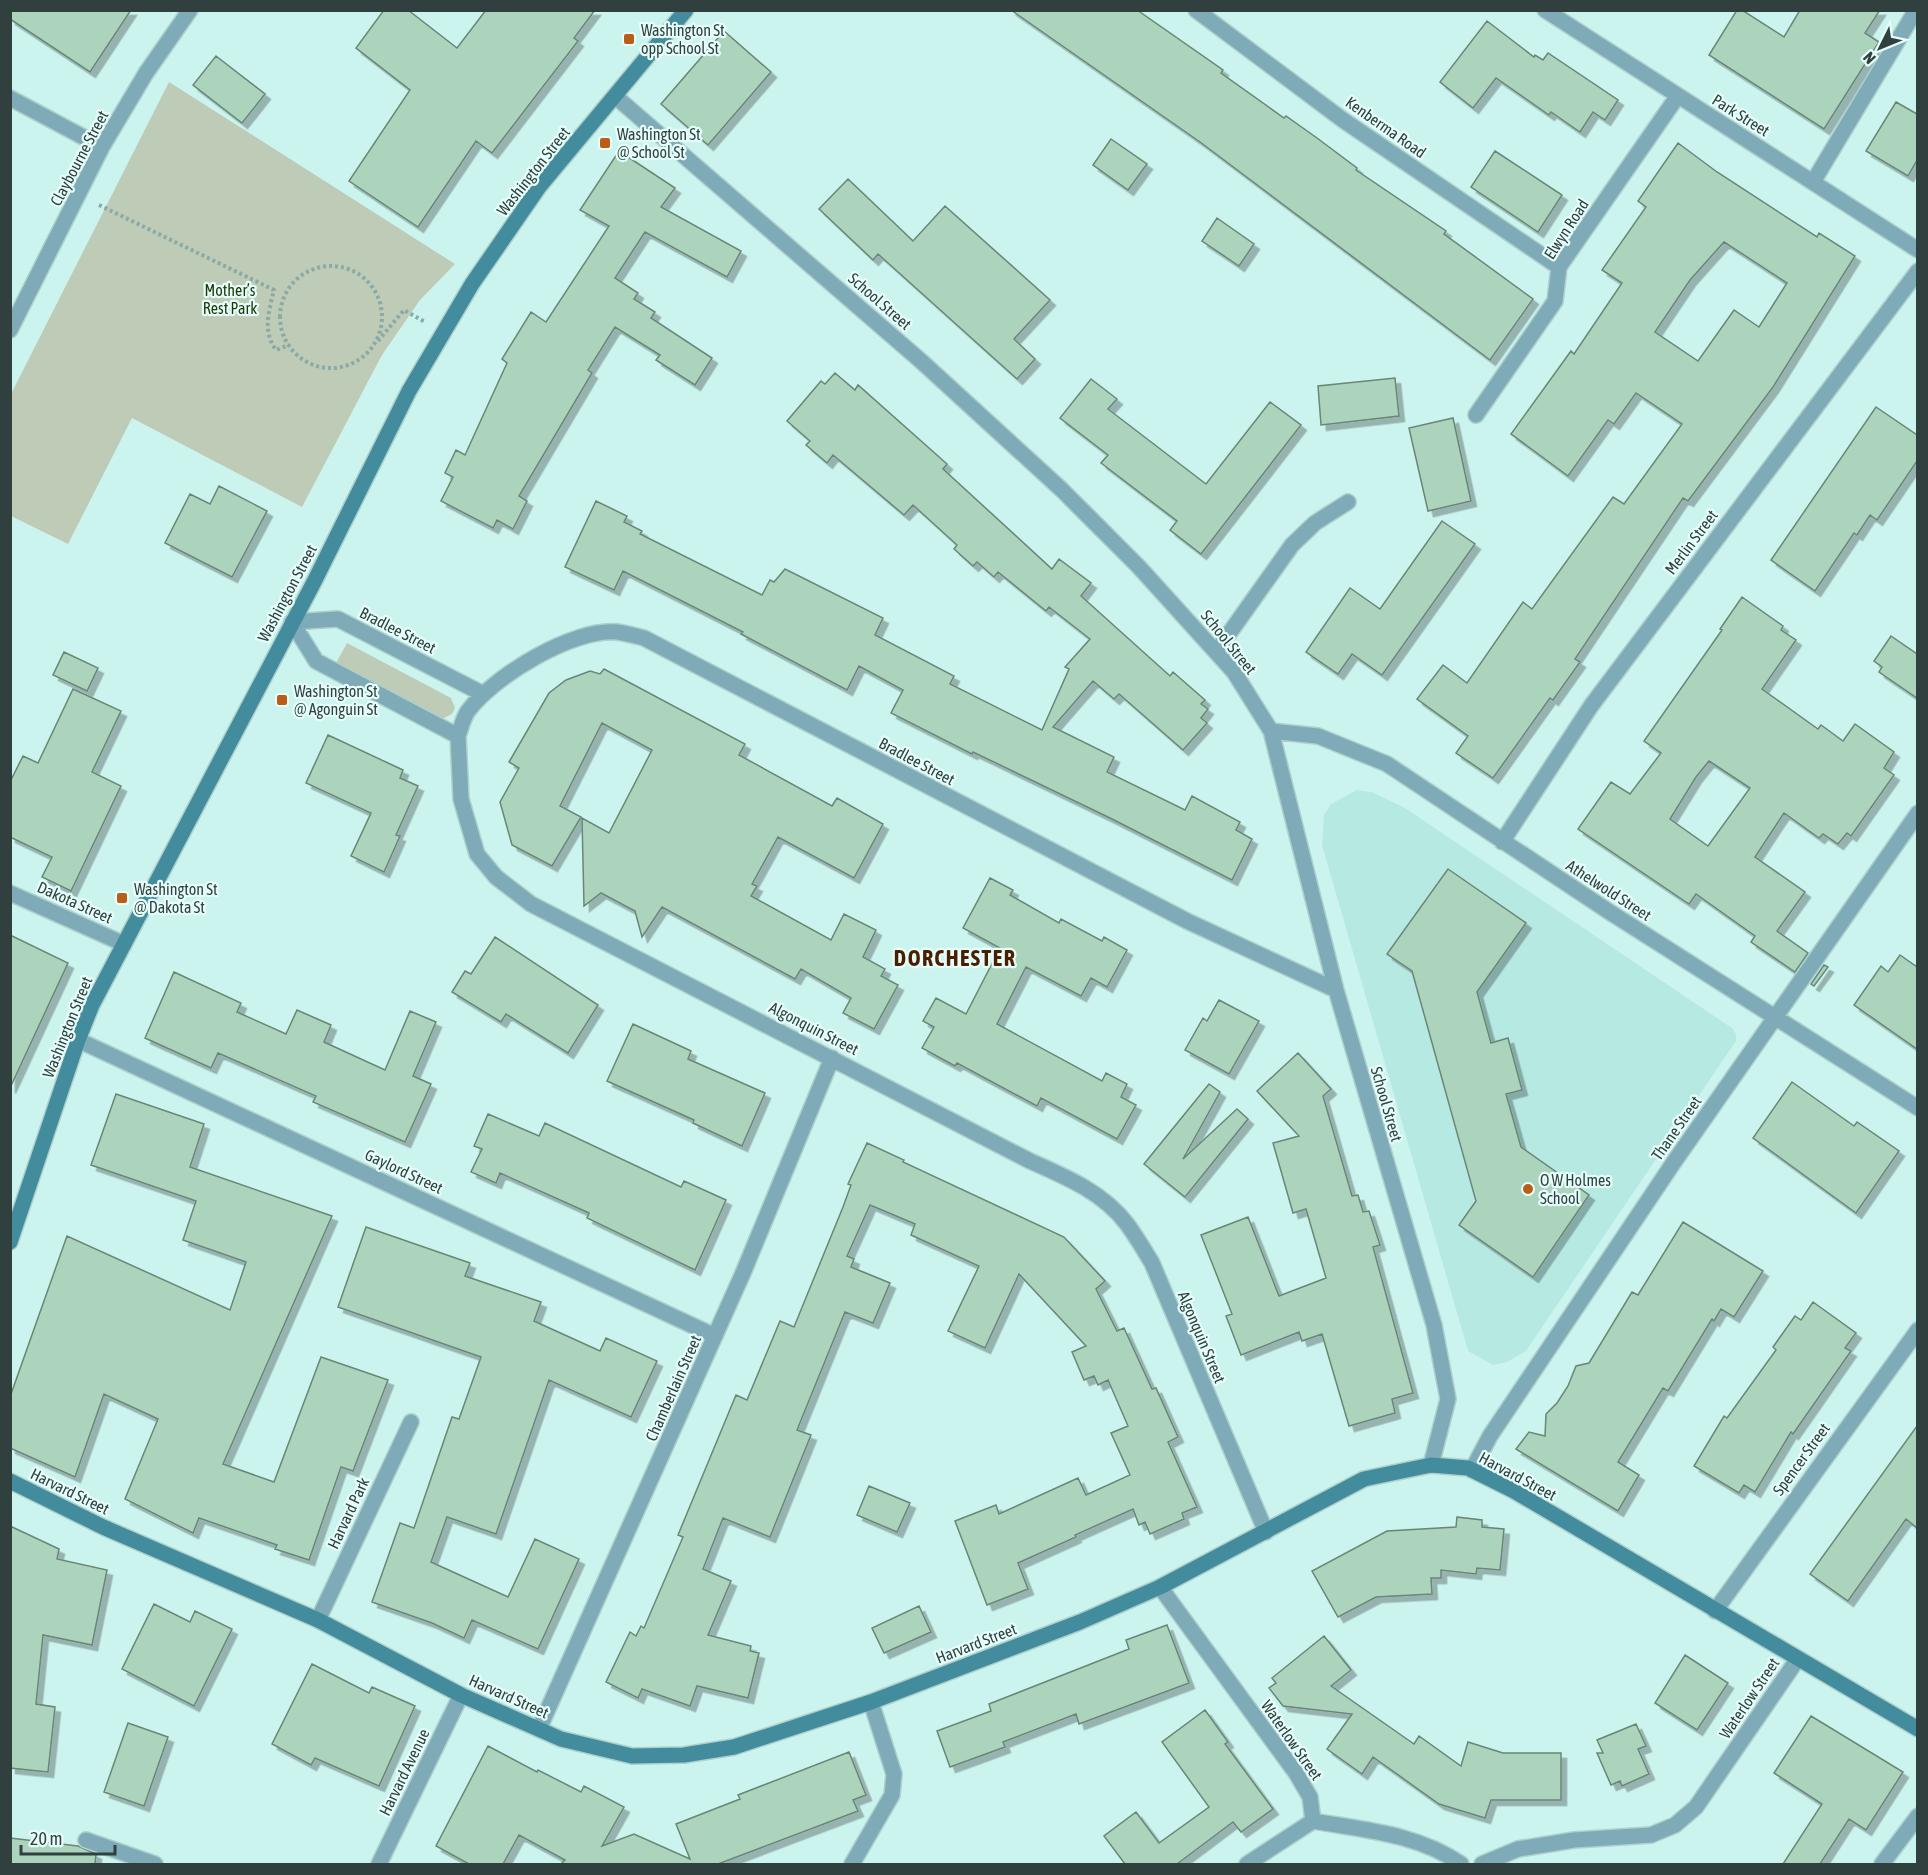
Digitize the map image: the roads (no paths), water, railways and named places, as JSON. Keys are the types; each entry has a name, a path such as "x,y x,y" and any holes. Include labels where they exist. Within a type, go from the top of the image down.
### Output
{"main road":[{"name":"Washington Street","path":"10,1242 78,1040 124,944 410,391 472,284 539,187 686,10"},
{"name":"Harvard Street","path":"10,1481 103,1527 318,1620 461,1695 561,1739 632,1756 684,1755 734,1747 871,1702 1080,1622 1160,1587 1364,1479 1431,1465 1472,1470 1501,1484 1917,1729"}],"street":[{"name":"Claybourne Street","path":"10,330 102,147 146,73 190,10"},
{"name":"Kenberma Road","path":"1196,10 1343,120 1559,267"},
{"name":"Park Street","path":"1545,10 1917,250"},
{"path":"1813,182 1916,10"},
{"name":"School Street","path":"616,97 921,362 1062,490 1139,567 1216,652 1233,672 1270,731 1336,990 1436,1336 1449,1399 1431,1465"},
{"name":"Elwyn Road","path":"1476,415 1555,302 1559,267 1677,97"},
{"path":"10,98 102,147"},
{"name":"Merlin Street","path":"1502,842 1591,706 1917,270"},
{"path":"1216,652 1292,544 1315,523 1348,502"},
{"name":"Bradlee Street","path":"292,622 338,619 483,694"},
{"path":"292,622 316,661 458,736"},
{"name":"Bradlee Street","path":"458,736 467,712 483,694 539,654 589,634 616,632 644,638 1187,921 1336,990"},
{"name":"Athelwold Street","path":"1270,731 1318,736 1387,764 1502,842 1917,1108"},
{"name":"Algonquin Street","path":"458,736 461,799 477,854 496,877 531,904 1030,1161 1073,1180 1103,1200 1126,1223 1152,1263 1266,1532"},
{"name":"Thane Street","path":"1472,1470 1494,1430 1667,1172 1776,1019 1917,813"},
{"name":"Dakota Street","path":"10,893 124,944"},
{"name":"Gaylord Street","path":"78,1040 715,1336"},
{"name":"Chamberlain Street","path":"539,1729 715,1336 832,1058"},
{"name":"Spencer Street","path":"1715,1611 1917,1330"},
{"name":"Harvard Park","path":"318,1620 411,1422"},
{"name":"Waterlow Street","path":"1160,1587 1296,1773 1310,1797 1313,1821"},
{"name":"Waterlow Street","path":"1482,1864 1518,1849 1574,1840 1652,1835 1675,1826 1696,1807 1797,1660"},
{"name":"Harvard Avenue","path":"379,1864 461,1695"},
{"path":"852,1864 892,1795 894,1774 871,1702"},
{"path":"1882,1864 1917,1816"},
{"path":"1247,1864 1313,1821 1418,1840 1443,1851 1461,1864"},
{"path":"86,1840 155,1864"}],"place":[{"name":"Washington St opp School St","path":"629,39"},
{"name":"Washington St @ School St","path":"605,143"},
{"name":"Washington St @ Agonguin St","path":"282,700"},
{"name":"Washington St @ Dakota St","path":"122,898"},
{"name":"O W Holmes School","path":"1528,1189"}],"district":[{"name":"DORCHESTER","path":"955,958"}],"park label":[{"name":"Mother’s Rest Park","path":"230,299"}]}
